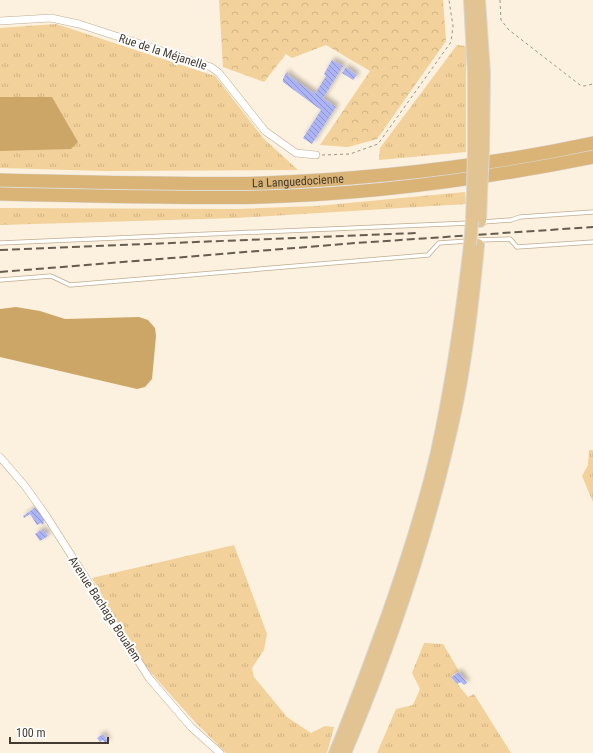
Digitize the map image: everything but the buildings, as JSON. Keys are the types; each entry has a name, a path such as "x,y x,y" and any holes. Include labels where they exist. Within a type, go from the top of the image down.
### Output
{"highway":[{"path":"470,0 479,151"},
{"path":"346,753 370,693 409,583 426,528 456,406 473,298 474,245 484,73 479,0"},
{"name":"La Languedocienne","path":"0,180 225,183 333,179 379,176 452,168 533,155 593,143"},
{"name":"La Languedocienne","path":"0,194 225,197 302,195 442,183 519,172 593,157"},
{"path":"335,753 361,688 399,582 417,526 436,453 457,347 474,245"}],"street":[{"name":"Rue de la Méjanelle","path":"0,21 52,18 79,24 211,66 219,73 265,131 296,153 316,155"},
{"name":"Avenue Bachaga Boualem","path":"0,457 25,486 47,517 149,678 191,727 220,753"}],"lane":[{"path":"0,243 511,220 520,217 593,212"},
{"path":"0,280 51,276 70,285 428,255 439,243 510,239 517,247 593,242"}],"path":[{"path":"316,155 350,154 378,144 451,42 453,26 449,0"},
{"path":"500,0 501,20 509,30 580,86 593,84"}],"green space":[{"path":"219,0 443,0 446,41 377,139 348,147 320,145 370,71 326,45 292,58 286,54 264,82 223,67"},
{"path":"56,24 215,76 264,139 298,170 105,171 0,168 0,28"},
{"path":"457,45 466,46 466,152 379,160 380,148"},
{"path":"465,192 466,204 236,218 0,225 0,208 236,209 317,206"},
{"path":"589,450 593,450 593,502 582,476 588,465"},
{"path":"234,545 267,634 264,650 252,668 254,677 287,717 311,733 325,726 334,727 327,753 226,753 195,722 144,665 92,578"},
{"path":"424,643 443,644 459,671 451,676 468,697 474,694 511,753 377,753 396,709 413,705 420,689 412,673"}],"shaded area":[{"path":"0,97 52,97 78,142 71,149 0,151"},
{"path":"16,307 40,311 65,319 139,317 148,320 155,328 156,336 152,379 145,387 137,389 0,357 0,309"}],"railway":[{"path":"0,272 356,243 593,227"},
{"path":"0,250 417,233"}]}
